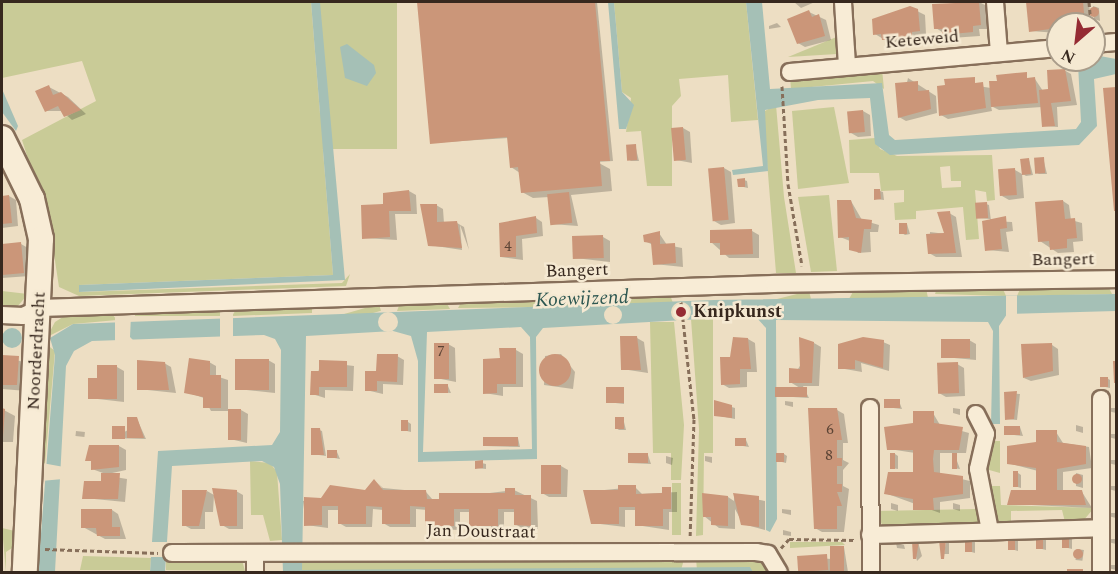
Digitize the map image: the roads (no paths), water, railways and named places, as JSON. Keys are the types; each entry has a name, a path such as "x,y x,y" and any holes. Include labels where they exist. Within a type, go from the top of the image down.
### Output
{"street":[{"path":"843,2 847,66"},
{"path":"995,2 999,53"},
{"name":"Keteweid","path":"786,78 847,66 1046,49"},
{"name":"Noorderdracht","path":"2,138 36,210 39,308 31,547 25,573"},
{"name":"Bangert","path":"2,315 23,316 39,308 802,283 1116,279"},
{"path":"1101,399 1101,573"},
{"path":"870,408 871,573"},
{"path":"976,414 986,434 978,469 990,531"},
{"path":"870,537 1101,528"},
{"name":"Jan Doustraat","path":"172,553 255,554 279,549 756,552 776,565"},
{"path":"255,554 255,573"}],"place":[{"name":"Knipkunst","path":"681,312"}],"water label":[{"name":"Koewijzend","path":"582,299"}]}
